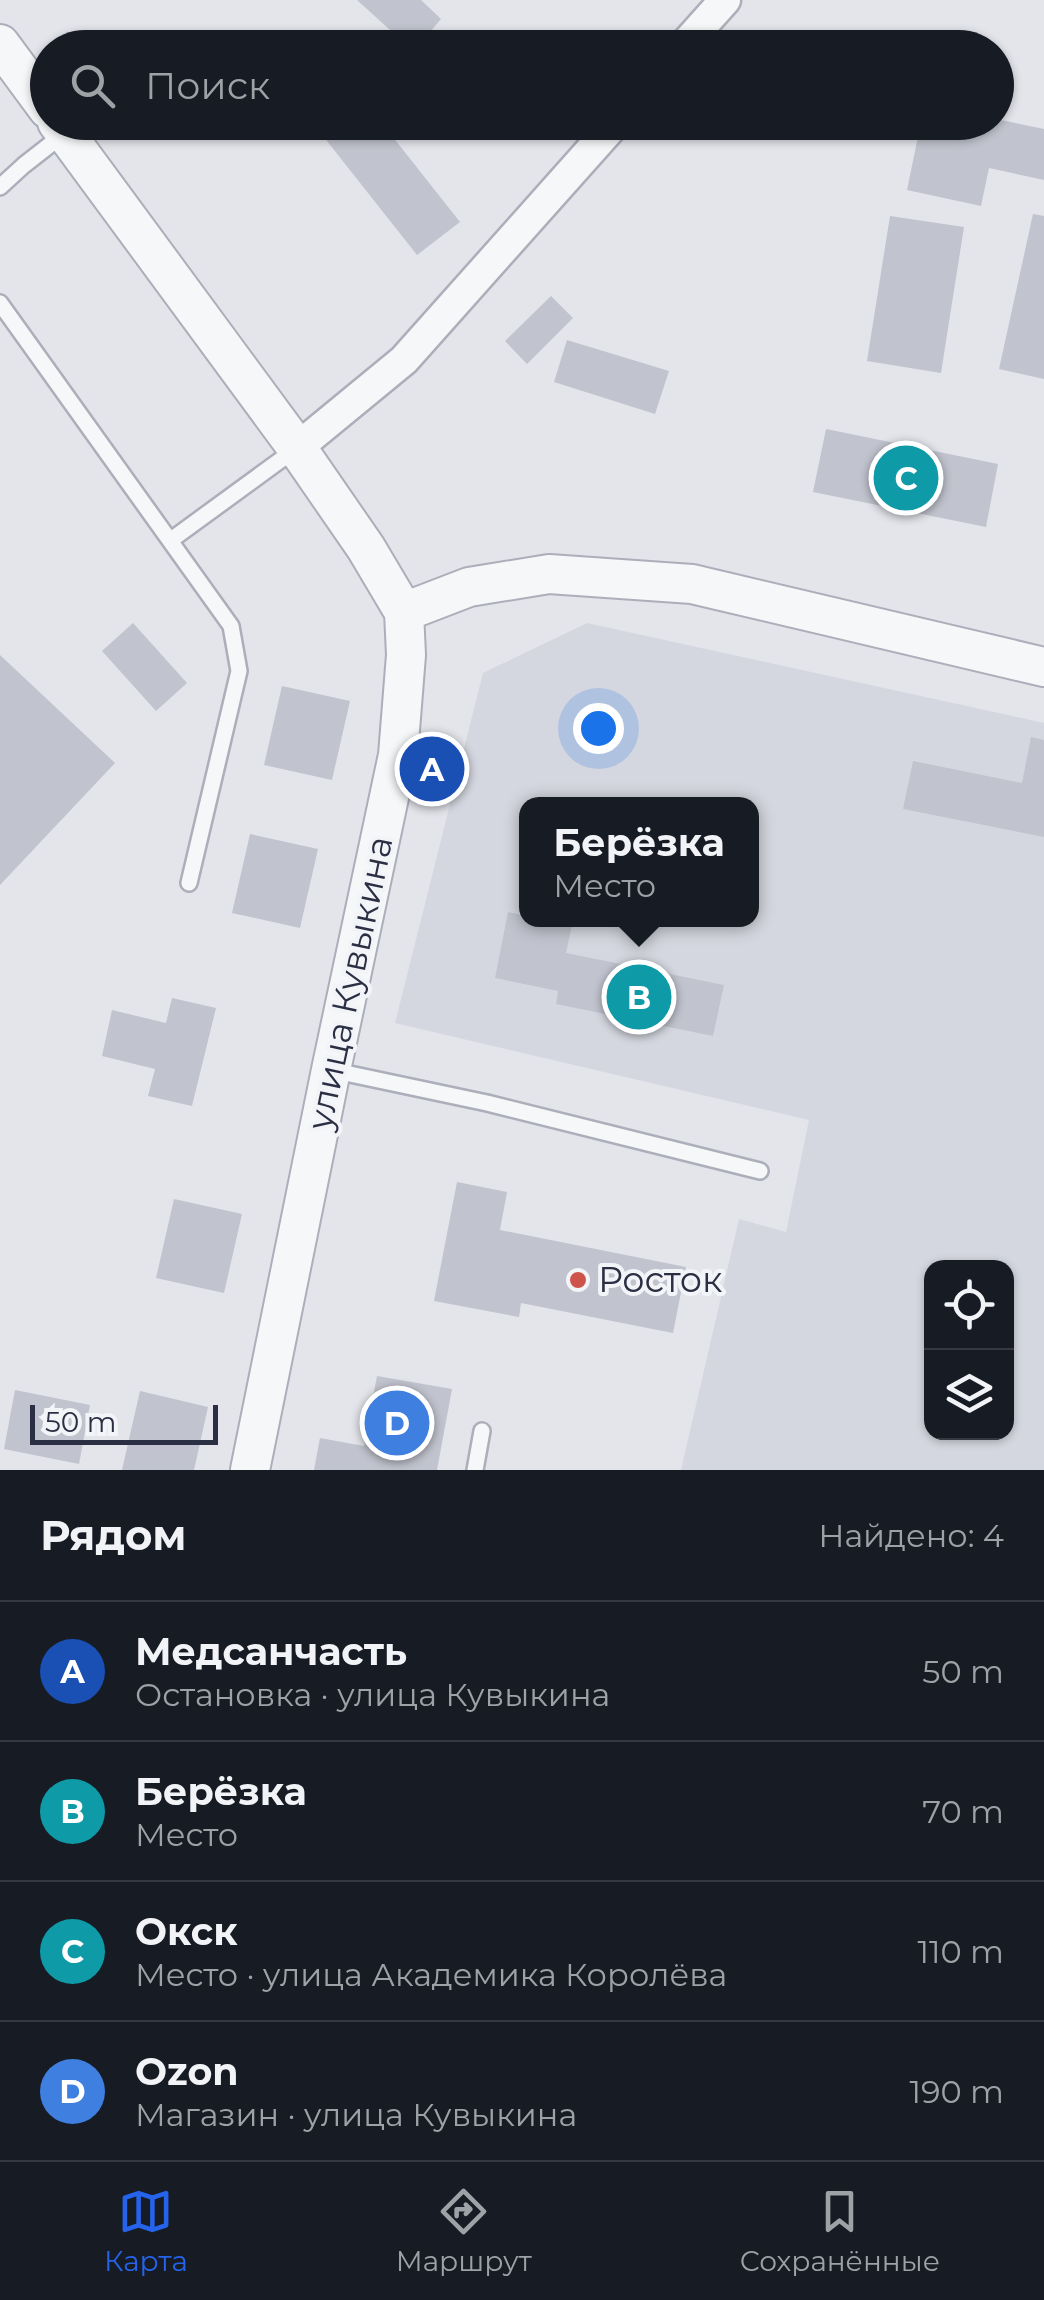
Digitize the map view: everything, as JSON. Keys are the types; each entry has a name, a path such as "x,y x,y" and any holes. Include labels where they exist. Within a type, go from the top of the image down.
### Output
{"street":[{"path":"698,30 724,0"},
{"name":"улица Кувыкина","path":"0,44 30,85"},
{"name":"улица Кувыкина","path":"71,140 297,448 366,548 404,612 406,655 398,754 250,1470"},
{"path":"297,448 404,360 600,140"},
{"path":"404,612 469,587 550,574 692,584 1044,668"}],"lane":[{"path":"0,188 42,140"},
{"path":"0,304 231,626 239,671 189,884"},
{"path":"170,540 297,448"},
{"path":"331,1070 487,1103 760,1171"},
{"path":"475,1470 482,1431"}],"shaded area":[{"path":"587,623 1044,723 1044,1470 681,1470 739,1219 786,1232 809,1120 395,1023 483,673"}],"building":[{"path":"357,0 421,0 441,19 432,30 390,30"},
{"path":"1014,123 1044,129 1044,180 989,168 981,206 907,190 917,140 1014,140"},
{"path":"326,140 395,140 460,222 417,255"},
{"path":"1033,214 1044,216 1044,379 999,369"},
{"path":"890,216 964,227 941,373 867,361"},
{"path":"551,296 573,318 527,364 505,341"},
{"path":"567,340 669,371 655,414 554,382"},
{"path":"826,429 998,464 986,527 813,492"},
{"path":"133,623 187,683 156,711 102,651"},
{"path":"0,655 115,763 0,885"},
{"path":"282,686 350,701 332,780 264,765"},
{"path":"1031,737 1044,740 1044,837 903,809 913,761 1022,783"},
{"path":"250,834 318,849 300,928 232,913"},
{"path":"508,912 519,914 519,927 572,927 566,953 724,985 713,1036 556,1004 558,991 495,978"},
{"path":"172,998 216,1008 192,1106 148,1096 155,1069 102,1056 112,1010 166,1023"},
{"name":"Росток","path":"457,1182 507,1192 500,1230 686,1267 673,1333 521,1303 519,1317 434,1301"},
{"path":"174,1199 242,1214 224,1293 156,1278"},
{"path":"377,1376 452,1389 437,1470 314,1470 320,1438 364,1446"},
{"path":"15,1390 90,1405 79,1464 4,1449"},
{"path":"140,1391 208,1407 194,1470 122,1470"}],"place":[{"name":"Окск","path":"906,478"},
{"name":"Медсанчасть","path":"432,769"},
{"name":"Берёзка","path":"639,997"},
{"name":"Росток","path":"578,1280"},
{"name":"Ozon","path":"397,1423"}]}
